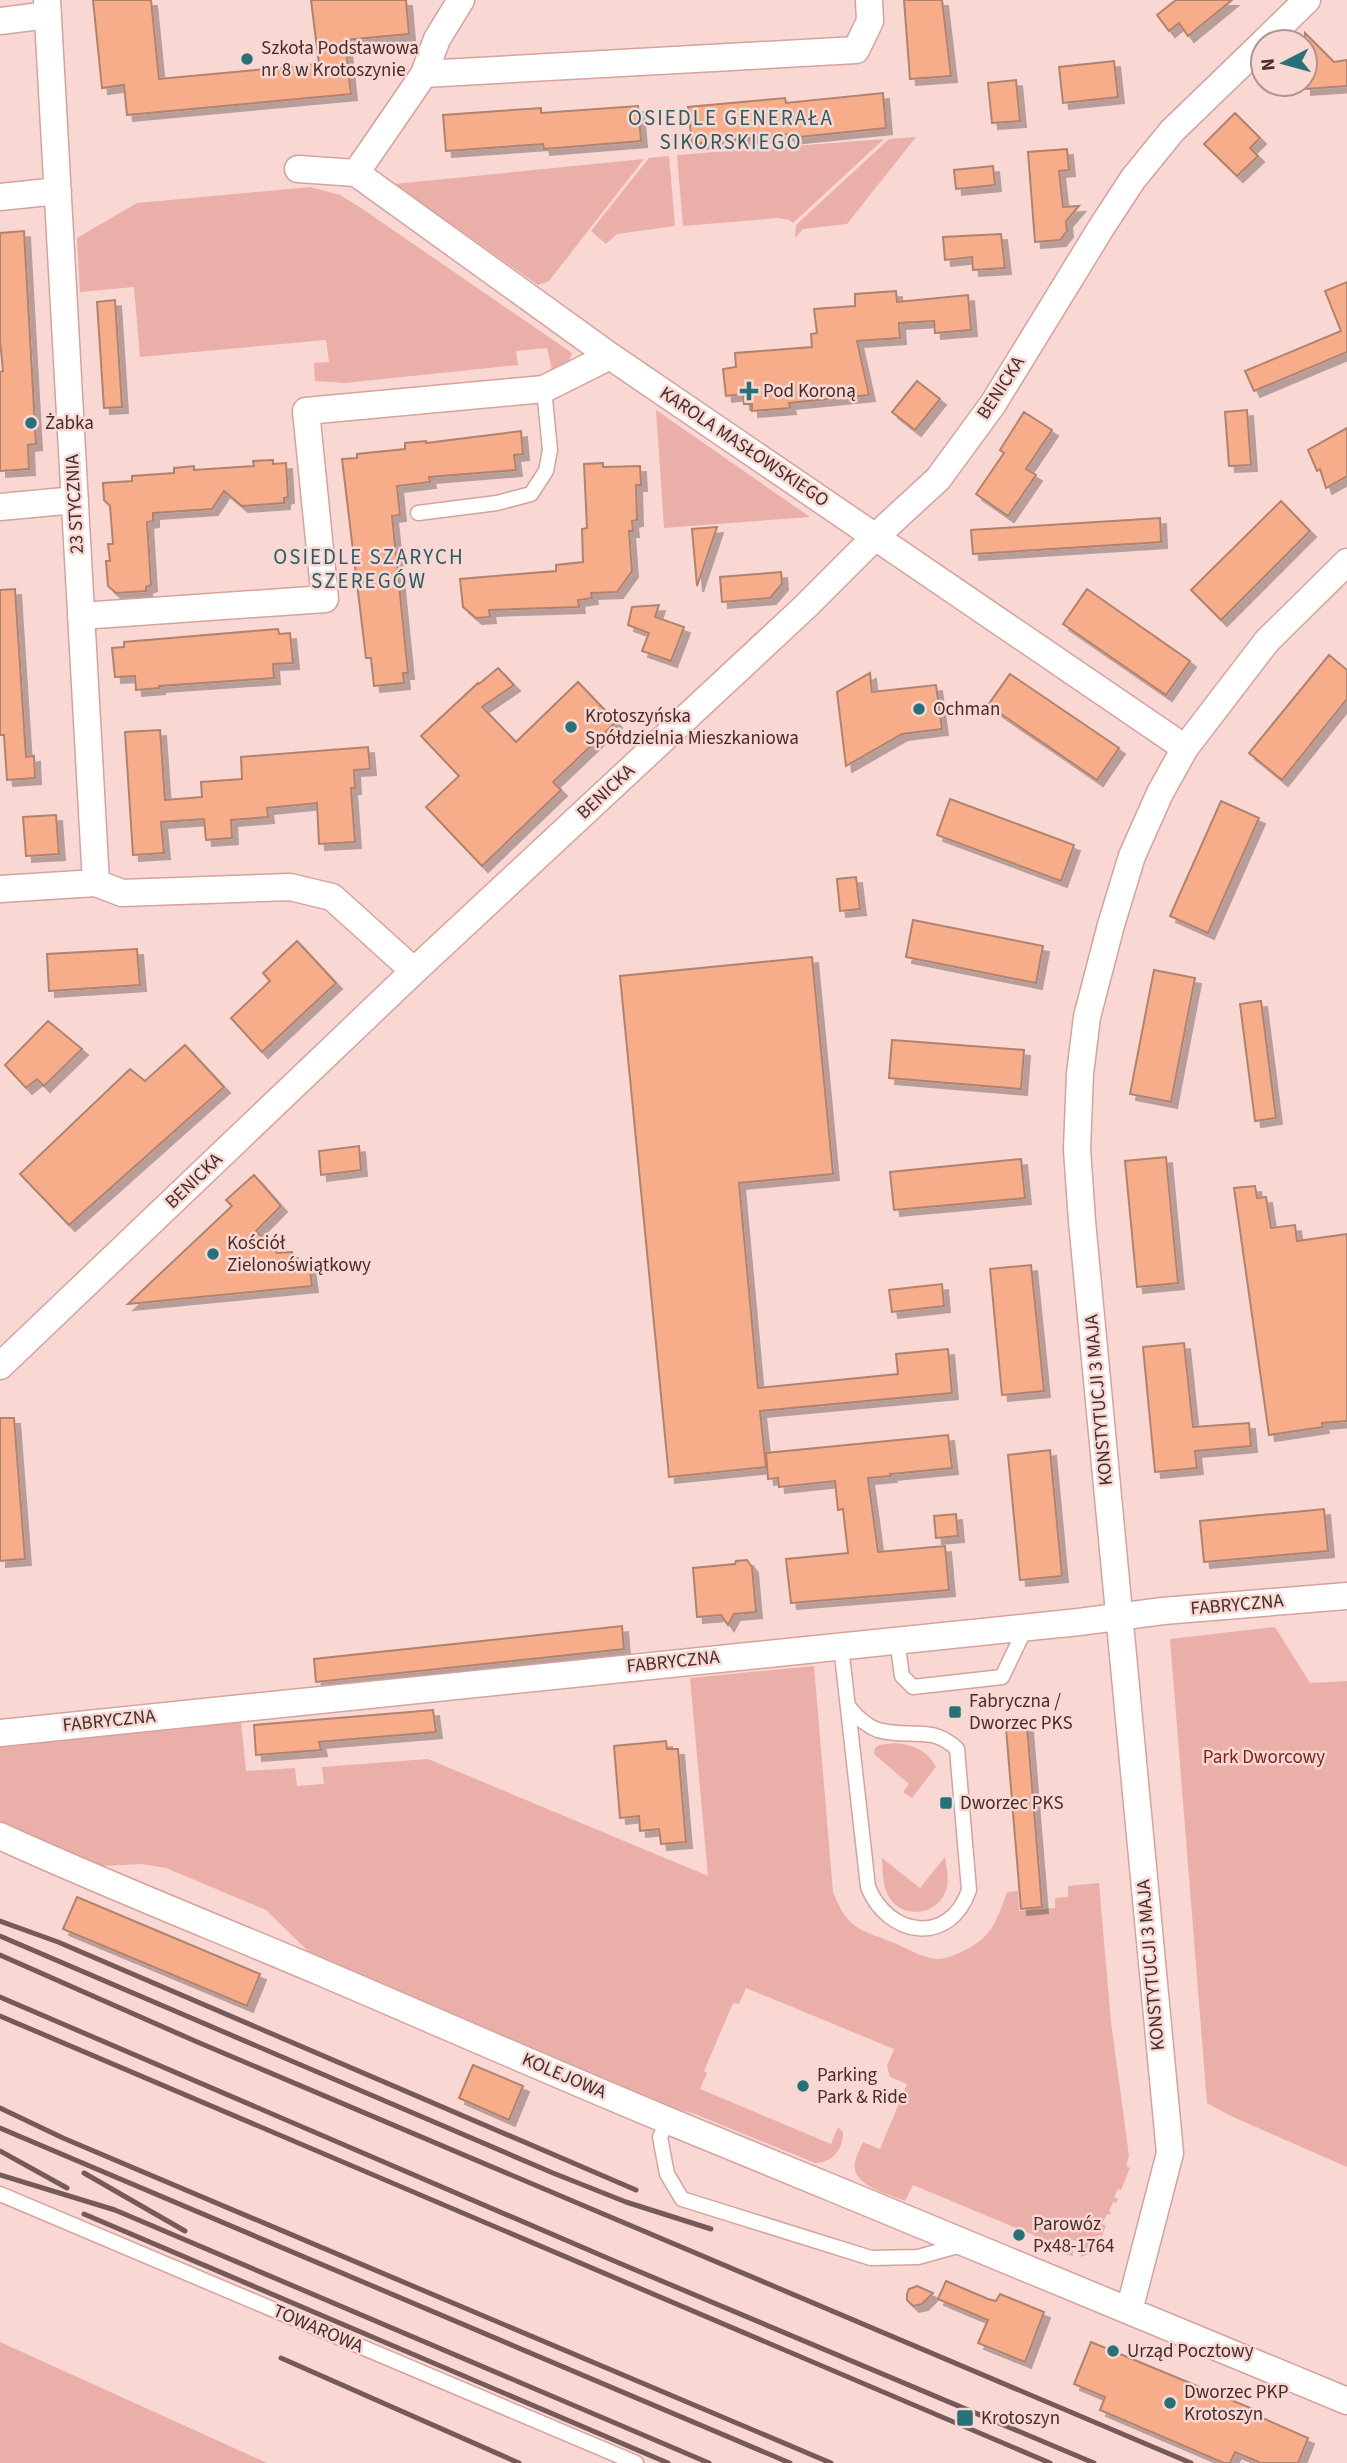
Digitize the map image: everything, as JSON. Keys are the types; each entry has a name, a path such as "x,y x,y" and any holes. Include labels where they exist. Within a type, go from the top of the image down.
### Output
{"street":[{"path":"298,169 356,173 424,74 437,38 461,0"},
{"path":"424,74 856,50 870,21 869,0"},
{"name":"BENICKA","path":"1278,28 1307,0"},
{"path":"0,21 48,8"},
{"name":"23 STYCZNIA","path":"48,8 96,883"},
{"name":"BENICKA","path":"0,1366 414,971 805,607 938,479 993,404 1101,228 1156,150 1249,56"},
{"name":"KAROLA MASŁOWSKIEGO","path":"356,173 610,356 1185,748"},
{"path":"0,197 58,191"},
{"path":"81,616 325,599 306,411 544,389 610,356"},
{"path":"12,506 75,500"},
{"name":"KONSTYTUCJI 3 MAJA","path":"1129,2311 1170,2153 1082,1221 1077,1149 1080,1074 1087,1017 1132,856 1160,793 1185,748 1267,641 1347,562"},
{"path":"0,890 96,883 122,893 290,887 332,897 414,971"},
{"name":"FABRYCZNA","path":"0,1733 1119,1616 1347,1596"},
{"name":"KOLEJOWA","path":"0,1836 81,1873 213,1926 668,2120 1347,2401"}],"lane":[{"path":"418,513 497,503 531,494 546,471 550,450 544,389"},
{"path":"897,1640 902,1676 914,1686 950,1683 1002,1677 1026,1627"},
{"path":"841,1646 868,1887 874,1902 896,1922 923,1929 936,1928 965,1904 970,1890 957,1749 947,1739 929,1733 878,1730 858,1718 848,1706"},
{"path":"668,2120 660,2137 667,2174 681,2199 871,2258 918,2257 966,2244"},
{"name":"TOWAROWA","path":"0,2194 635,2463"}],"green space":[{"path":"916,137 847,224 803,229 795,238 796,225 889,139"},
{"path":"884,139 793,223 778,218 683,226 677,155"},
{"path":"669,156 675,226 617,234 606,244 591,231 649,158"},
{"path":"644,159 549,281 538,285 394,184"},
{"path":"310,187 340,195 361,208 572,353 568,364 552,370 547,348 516,351 518,365 345,383 315,381 314,363 329,362 326,340 140,357 134,287 80,292 77,238 137,203"},
{"path":"656,410 810,517 664,528"},
{"name":"Park Dworcowy","path":"1275,1627 1310,1683 1347,1681 1347,2167 1207,2103 1170,1639"},
{"path":"814,1666 833,1892 843,1913 855,1926 921,1955 943,1958 970,1948 985,1936 995,1921 1007,1892 1018,1891 1019,1911 1055,1908 1055,1898 1068,1897 1068,1886 1099,1883 1111,2022 1129,2156 1126,2166 1130,2168 1121,2190 1118,2189 1114,2197 1118,2199 1116,2203 1113,2202 1110,2215 1107,2214 1102,2224 1106,2226 1102,2236 1098,2235 1094,2244 1097,2246 1090,2254 1080,2257 1086,2242 1072,2240 1073,2256 1066,2254 1067,2249 913,2185 905,2201 865,2183 855,2171 858,2152 863,2142 880,2149 907,2084 890,2077 887,2066 894,2049 746,1988 739,2004 733,2003 704,2071 707,2073 700,2089 831,2144 838,2127 843,2132 841,2144 836,2154 827,2161 815,2163 695,2114 660,2104 323,1961 308,1951 266,1910 166,1868 141,1864 86,1864 0,1824 0,1742 241,1721 246,1771 295,1768 297,1786 324,1784 322,1767 428,1759 708,1876 690,1678"},
{"path":"895,1743 919,1749 936,1767 912,1798 903,1792 909,1784 874,1754 879,1745"},
{"path":"945,1857 947,1886 937,1904 930,1909 914,1912 906,1911 892,1901 885,1886 882,1858 920,1888"},
{"path":"0,2342 267,2463 0,2463"}],"building":[{"path":"93,0 151,0 159,79 319,64 311,0 406,0 409,34 345,40 351,94 127,115 124,85 102,88"},
{"path":"904,0 942,0 951,76 910,79"},
{"path":"1176,0 1232,0 1188,36 1179,23 1169,31 1157,15"},
{"path":"1319,47 1334,62 1347,60 1347,86 1319,88"},
{"path":"1114,61 1118,97 1063,103 1059,67"},
{"path":"1016,80 1020,121 992,123 988,83"},
{"path":"883,93 886,128 692,144 688,107 785,98 786,103"},
{"path":"638,106 641,141 544,149 543,144 446,151 443,115 541,108 541,113"},
{"path":"1235,113 1260,138 1250,148 1258,156 1237,176 1204,144"},
{"path":"1067,149 1069,170 1059,171 1063,207 1079,206 1066,221 1067,231 1060,240 1035,242 1028,152"},
{"path":"993,166 995,185 956,189 954,170"},
{"path":"24,231 36,444 28,445 29,469 0,471 0,372 3,371 0,340 0,233"},
{"path":"1001,234 1005,268 973,270 972,257 945,260 943,237"},
{"path":"1347,282 1347,352 1254,391 1245,371 1341,331 1325,291"},
{"path":"896,291 897,302 968,295 971,330 935,333 934,321 899,323 900,338 857,341 869,395 789,403 790,408 752,411 752,404 744,404 743,394 726,396 723,369 736,367 735,353 812,347 811,334 817,333 814,309 855,306 855,294"},
{"path":"115,300 122,407 104,408 97,302"},
{"path":"917,381 940,399 915,430 892,412"},
{"path":"1247,410 1251,465 1229,466 1225,412"},
{"path":"1024,412 1052,430 1026,469 1036,475 1008,516 976,494 1004,453 1000,450"},
{"path":"1347,428 1347,476 1326,488 1320,469 1317,471 1308,450"},
{"path":"521,431 523,454 514,455 516,470 429,477 430,482 397,486 400,515 392,516 408,673 403,673 404,683 374,686 371,658 366,658 342,459 357,458 357,454 405,449 405,443 426,443"},
{"path":"273,460 273,464 286,463 288,497 284,498 284,503 242,506 224,491 212,509 153,513 153,521 147,522 151,585 146,587 146,591 116,593 108,586 108,544 113,544 110,506 104,500 103,483 132,481 132,476 174,473 174,468 194,466 194,470 254,466 253,461"},
{"path":"603,463 603,467 640,466 641,485 636,485 637,520 632,521 633,531 629,531 632,571 617,592 591,593 592,598 578,600 579,607 489,610 490,617 476,618 463,607 460,579 556,571 556,565 583,562 582,529 587,528 584,464"},
{"path":"1281,501 1310,531 1221,620 1191,590"},
{"path":"1160,518 1161,542 973,554 971,530"},
{"path":"717,527 697,586 692,529"},
{"path":"781,572 782,584 770,598 722,602 720,577"},
{"path":"15,589 26,757 34,756 35,778 7,780 4,735 0,735 0,590"},
{"path":"1087,589 1190,661 1166,695 1063,624"},
{"path":"659,605 655,617 684,627 671,661 642,651 649,633 628,625 632,607"},
{"path":"278,629 279,634 290,633 293,663 273,664 274,678 136,690 135,676 115,677 112,648 124,647 124,642"},
{"path":"1329,655 1347,670 1347,699 1282,780 1249,753"},
{"path":"498,668 514,685 482,707 516,742 578,682 616,722 553,782 561,790 482,866 426,807 459,776 421,736"},
{"path":"870,673 872,692 936,685 942,729 902,734 846,766 837,692"},
{"path":"1010,674 1119,748 1097,780 988,705"},
{"path":"160,730 165,800 202,797 201,782 242,779 241,757 368,747 370,769 354,770 355,788 351,788 355,842 319,844 317,803 267,808 268,817 231,820 232,838 206,840 204,819 161,822 164,853 133,855 125,732"},
{"path":"950,799 1074,845 1061,881 937,835"},
{"path":"1221,801 1259,818 1208,933 1170,916"},
{"path":"56,815 59,854 26,856 23,817"},
{"path":"856,877 860,909 840,911 837,879"},
{"path":"913,920 1043,946 1036,983 906,957"},
{"path":"297,941 336,983 262,1052 231,1018 270,981 263,973"},
{"path":"137,949 140,985 49,991 47,954"},
{"path":"812,957 833,1174 739,1183 758,1388 898,1374 896,1354 948,1349 952,1393 760,1411 766,1467 669,1477 620,976"},
{"path":"1154,970 1195,978 1171,1102 1130,1094"},
{"path":"1261,1001 1276,1118 1255,1121 1240,1004"},
{"path":"48,1021 82,1049 44,1086 37,1079 26,1088 5,1065"},
{"path":"892,1040 1024,1050 1021,1089 889,1078"},
{"path":"185,1045 224,1087 69,1225 20,1174 130,1069 145,1081"},
{"path":"359,1146 361,1170 321,1175 319,1151"},
{"path":"1166,1157 1178,1283 1137,1287 1125,1161"},
{"path":"1021,1159 1025,1198 894,1210 890,1172"},
{"name":"Kościół Zielonoświątkowy","path":"254,1175 281,1206 256,1231 277,1253 292,1252 294,1265 309,1264 312,1286 128,1304 232,1206 226,1200"},
{"path":"1255,1186 1257,1198 1266,1197 1271,1228 1295,1225 1297,1241 1347,1234 1347,1421 1322,1423 1323,1427 1269,1435 1234,1188"},
{"path":"1031,1265 1044,1391 1002,1395 990,1269"},
{"path":"942,1284 944,1306 892,1312 889,1290"},
{"path":"1184,1343 1193,1427 1249,1423 1251,1446 1195,1451 1197,1468 1155,1472 1143,1347"},
{"path":"0,1418 14,1418 25,1559 0,1561"},
{"path":"948,1435 952,1468 868,1478 878,1552 945,1546 949,1590 791,1603 786,1559 848,1553 843,1509 838,1510 835,1481 779,1487 778,1478 768,1479 766,1453"},
{"path":"1050,1450 1062,1576 1020,1580 1008,1455"},
{"path":"1324,1509 1328,1551 1204,1562 1200,1521"},
{"path":"956,1514 958,1536 936,1538 934,1516"},
{"path":"747,1560 752,1567 756,1612 734,1614 728,1625 721,1615 697,1617 693,1568 735,1564 736,1561"},
{"path":"622,1626 624,1649 316,1682 314,1659"},
{"path":"433,1710 436,1732 319,1742 321,1750 256,1755 254,1725"},
{"path":"1027,1726 1042,1907 1021,1909 1006,1728"},
{"path":"666,1741 667,1749 678,1749 686,1842 661,1844 659,1829 640,1831 639,1816 620,1818 614,1746"},
{"path":"77,1897 260,1974 247,2006 63,1929"},
{"path":"473,2065 523,2086 509,2120 459,2098"},
{"path":"946,2281 988,2299 996,2301 1000,2294 1044,2312 1025,2362 978,2343 988,2320 938,2299"},
{"path":"917,2286 933,2293 922,2304 913,2306 907,2300 907,2294 909,2289"},
{"name":"Dworzec PKP Krotoszyn","path":"1091,2342 1253,2409 1251,2413 1308,2438 1298,2463 1261,2463 1235,2452 1230,2463 1224,2463 1100,2410 1105,2397 1074,2384"}],"railway":[{"path":"0,1921 58,1942 636,2190"},
{"path":"0,1936 553,2173 626,2202 711,2229"},
{"path":"0,1955 195,2041 1191,2463"},
{"path":"0,1997 619,2263 1094,2463"},
{"path":"0,2016 1050,2463"},
{"path":"0,2108 63,2138 831,2463"},
{"path":"0,2128 790,2463"},
{"path":"0,2151 67,2188"},
{"path":"84,2173 185,2231"},
{"path":"0,2175 115,2210 709,2463"},
{"path":"84,2214 668,2463"},
{"path":"281,2358 519,2463"}],"place":[{"name":"Szkoła Podstawowa nr 8 w Krotoszynie","path":"247,59"},
{"name":"Pod Koroną","path":"749,391"},
{"name":"Żabka","path":"31,423"},
{"name":"Ochman","path":"919,709"},
{"name":"Krotoszyńska Spółdzielnia Mieszkaniowa","path":"571,727"},
{"name":"Kościół Zielonoświątkowy","path":"213,1254"},
{"name":"Fabryczna / Dworzec PKS","path":"955,1712"},
{"name":"Dworzec PKS","path":"946,1803"},
{"name":"Parking Park & Ride","path":"803,2086"},
{"name":"Parowóz Px48-1764","path":"1019,2235"},
{"name":"Urząd Pocztowy","path":"1113,2351"},
{"name":"Dworzec PKP Krotoszyn","path":"1170,2403"},
{"name":"Krotoszyn","path":"965,2418"}],"district":[{"name":"OSIEDLE GENERAŁA SIKORSKIEGO","path":"731,130"},
{"name":"OSIEDLE SZARYCH SZEREGÓW","path":"369,569"}]}
